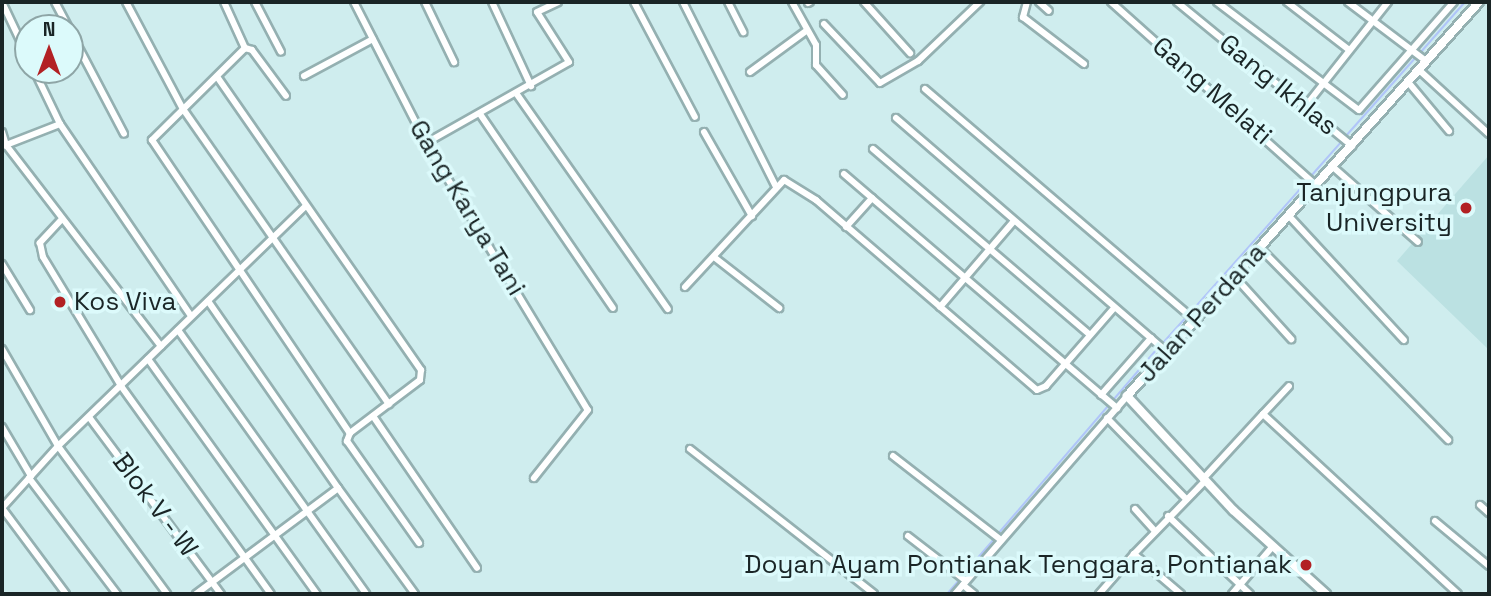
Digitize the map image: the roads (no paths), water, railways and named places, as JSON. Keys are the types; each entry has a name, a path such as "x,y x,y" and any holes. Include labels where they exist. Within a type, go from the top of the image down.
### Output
{"street":[{"path":"2,2 14,27"},
{"path":"126,2 183,109 389,404"},
{"path":"224,2 245,48 252,50 286,96"},
{"path":"255,2 281,52"},
{"name":"Gang Karya Tani","path":"354,2 426,143 588,410 534,478"},
{"path":"425,2 454,62"},
{"path":"492,2 531,86"},
{"path":"426,143 531,86 570,61 537,12 558,2"},
{"path":"634,2 695,117"},
{"path":"683,2 776,187"},
{"path":"728,2 743,32"},
{"path":"792,2 816,45 816,65 843,95"},
{"path":"864,2 910,53"},
{"path":"824,24 880,83 918,61 980,2"},
{"path":"1027,2 1023,16 1084,64"},
{"path":"1039,2 1049,11"},
{"name":"Gang Melati","path":"1111,2 1312,181"},
{"name":"Gang Ikhlas","path":"1177,2 1349,144"},
{"path":"1217,2 1371,120"},
{"path":"1287,2 1349,50"},
{"path":"1348,2 1425,60"},
{"path":"1308,103 1388,2"},
{"path":"1360,110 1454,2"},
{"name":"Jalan Perdana","path":"954,594 1107,418 1109,402 1128,396 1192,317 1235,276 1289,216 1312,181 1333,167 1349,144 1408,82 1475,3"},
{"path":"750,72 806,31"},
{"path":"304,76 373,39"},
{"path":"245,48 218,78 152,140 350,433"},
{"path":"84,58 124,134"},
{"path":"1418,69 1489,134"},
{"path":"218,78 421,370 420,380 350,433 347,441 419,543"},
{"path":"1408,82 1449,131"},
{"path":"41,84 60,124 191,316"},
{"path":"925,89 1192,317"},
{"path":"516,93 668,309"},
{"path":"480,114 613,307"},
{"path":"896,118 1166,350"},
{"path":"4,146 60,124"},
{"path":"2,132 4,146 161,346"},
{"path":"704,132 752,216"},
{"path":"873,149 1089,334"},
{"path":"1333,167 1418,242"},
{"path":"844,174 1109,402 1152,339"},
{"path":"685,287 776,187 789,181 1037,390 1114,308"},
{"path":"846,228 872,198"},
{"path":"66,594 2,506 58,446 306,206"},
{"path":"1289,216 1405,340"},
{"path":"62,219 40,243 40,251 121,386 271,594"},
{"path":"940,307 1014,221"},
{"path":"1260,248 1448,440"},
{"path":"714,257 779,308"},
{"path":"2,264 30,310"},
{"path":"1235,276 1291,339"},
{"path":"208,301 415,594"},
{"path":"178,330 366,594"},
{"path":"2,349 58,446 167,594"},
{"path":"148,359 317,594"},
{"path":"2,367 9,362"},
{"path":"1099,594 1289,386"},
{"path":"1128,396 1204,480 1326,594"},
{"path":"1263,414 1458,594"},
{"name":"Blok V - W","path":"89,416 220,594"},
{"path":"373,416 477,568"},
{"path":"1107,418 1185,498"},
{"path":"2,427 30,477 117,594"},
{"path":"690,449 874,594"},
{"path":"893,456 1000,540"},
{"path":"196,594 247,560 307,509 338,488"},
{"path":"1480,505 1489,513"},
{"path":"1135,509 1154,531"},
{"path":"1168,516 1250,594"},
{"path":"1435,521 1489,566"},
{"path":"908,536 974,594"},
{"path":"1232,594 1273,546"},
{"path":"1135,554 1181,594"}],"waterway":[{"path":"1420,53 1465,2"},
{"path":"1345,137 1416,57"},
{"path":"1311,176 1342,141"},
{"path":"1190,313 1307,181"},
{"path":"1162,344 1186,317"},
{"path":"997,535 1158,348"},
{"path":"963,575 994,539"},
{"path":"947,594 960,579"}],"place":[{"name":"Tanjungpura University","path":"1466,208"},
{"name":"Kos Viva","path":"60,302"},
{"name":"Doyan Ayam Pontianak Tenggara, Pontianak","path":"1306,565"}]}
